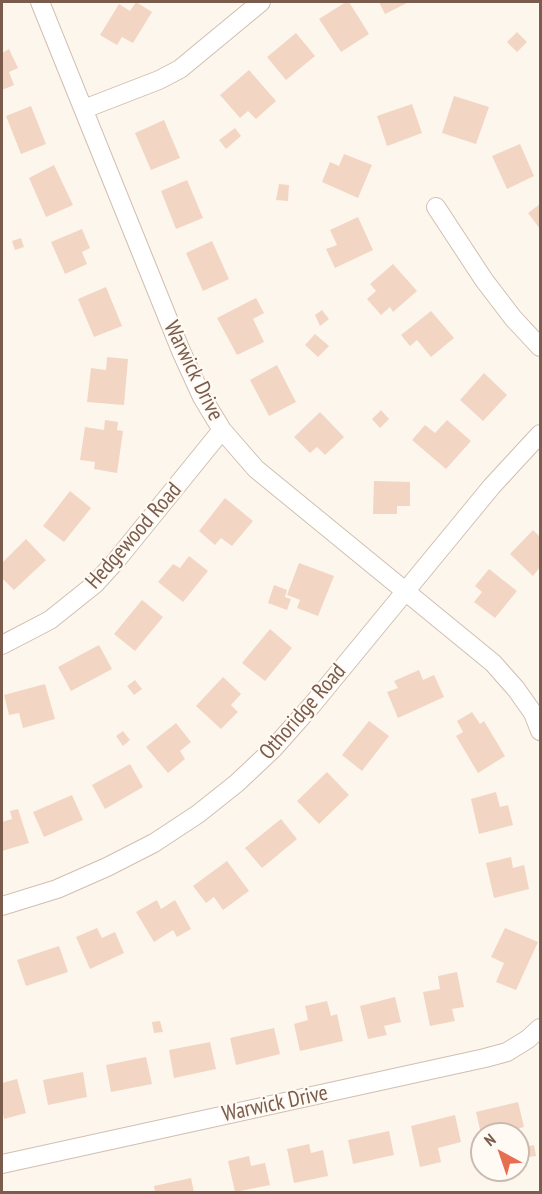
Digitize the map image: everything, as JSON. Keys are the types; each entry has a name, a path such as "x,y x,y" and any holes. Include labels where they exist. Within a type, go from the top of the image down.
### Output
{"street":[{"name":"Warwick Drive","path":"40,2 181,351 202,397 222,430 256,469 493,663 516,688 533,713 540,731"},
{"path":"84,109 159,80 180,69 261,2"},
{"path":"436,207 484,280 513,318 540,347"},
{"name":"Hedgewood Road","path":"2,645 50,620 95,584 123,553 222,430"},
{"name":"Othoridge Road","path":"2,906 57,890 154,843 198,814 237,783 273,749 312,705 492,486 540,434"},
{"name":"Warwick Drive","path":"2,1164 484,1058 507,1052 540,1028"}],"building":[{"path":"136,2 152,12 133,43 122,37 117,45 100,35 119,4 130,11"},
{"path":"349,2 369,34 341,52 319,19"},
{"path":"379,2 409,2 385,14"},
{"path":"517,32 527,42 517,52 507,42"},
{"path":"296,33 315,56 286,80 267,57"},
{"path":"9,49 18,68 9,72 14,85 2,90 2,53"},
{"path":"249,70 276,101 256,119 248,111 240,118 220,95"},
{"path":"454,96 489,107 476,144 442,133"},
{"path":"412,104 422,133 387,146 377,116"},
{"path":"31,106 46,144 21,154 6,116"},
{"path":"164,120 180,158 151,170 135,133"},
{"path":"235,128 241,136 226,149 219,140"},
{"path":"520,144 534,176 507,189 492,156"},
{"path":"344,154 372,165 358,198 322,182 330,162 339,166"},
{"path":"54,165 73,205 46,217 29,178"},
{"path":"187,180 203,218 176,229 161,191"},
{"path":"279,184 289,185 288,201 276,200"},
{"path":"540,204 540,229 528,213"},
{"path":"358,217 373,250 335,268 326,249 337,245 330,230"},
{"path":"82,229 90,248 82,252 87,264 65,274 51,242"},
{"path":"21,238 24,247 15,250 12,241"},
{"path":"212,241 229,279 203,291 186,253"},
{"path":"393,264 417,291 393,312 390,307 381,315 367,299 376,291 370,284"},
{"path":"106,287 122,326 94,337 78,299"},
{"path":"256,298 264,313 253,319 264,342 237,355 217,318"},
{"path":"322,310 329,319 320,326 315,315"},
{"path":"431,311 454,338 431,357 417,340 410,346 401,335"},
{"path":"315,334 329,346 318,357 305,345"},
{"path":"107,357 128,359 124,405 87,402 91,368 106,370"},
{"path":"277,365 296,402 269,416 250,380"},
{"path":"484,373 507,395 483,421 460,400"},
{"path":"381,410 389,419 380,428 372,419"},
{"path":"320,412 344,437 325,455 317,447 310,453 294,437"},
{"path":"105,420 118,422 117,430 123,431 117,473 94,469 95,462 80,460 85,427 104,430"},
{"path":"447,420 471,441 446,469 412,440 425,425 435,433"},
{"path":"374,481 410,482 410,506 397,506 397,514 373,514"},
{"path":"70,491 91,508 64,542 43,526"},
{"path":"225,498 253,521 232,546 221,538 215,545 199,531"},
{"path":"533,530 540,537 540,567 533,576 510,554"},
{"path":"26,539 46,560 14,590 2,578 2,563"},
{"path":"189,556 208,571 183,602 158,582 173,564 180,568"},
{"path":"299,563 334,576 318,616 297,608 300,600 287,595"},
{"path":"489,569 517,591 495,618 474,602 482,592 475,586"},
{"path":"274,585 287,590 285,597 291,599 287,610 268,603"},
{"path":"142,600 163,617 135,651 114,634"},
{"path":"270,629 292,648 265,681 242,663"},
{"path":"99,645 112,669 71,691 58,667"},
{"path":"419,670 423,680 434,675 444,697 398,718 387,692 398,688 394,681"},
{"path":"223,677 241,694 231,705 238,712 221,729 196,706"},
{"path":"135,680 142,689 134,695 127,686"},
{"path":"45,684 55,719 23,728 19,713 9,715 4,695"},
{"path":"472,712 480,724 484,721 505,756 478,773 456,736 463,732 457,721"},
{"path":"369,721 389,736 362,771 342,755"},
{"path":"176,723 191,742 180,751 185,759 168,773 146,747"},
{"path":"123,731 130,740 123,746 116,736"},
{"path":"130,764 143,787 105,809 92,785"},
{"path":"327,772 349,795 319,824 297,801"},
{"path":"496,792 500,807 508,805 513,825 479,834 471,799"},
{"path":"72,795 83,820 44,837 33,812"},
{"path":"18,809 29,843 2,851 2,822 12,819 10,811"},
{"path":"281,819 297,839 262,868 245,848"},
{"path":"511,857 513,868 524,865 529,889 494,898 486,863"},
{"path":"227,861 249,891 223,910 214,897 206,903 193,886"},
{"path":"157,900 161,909 175,900 191,929 177,937 173,930 154,942 136,912"},
{"path":"97,928 102,938 115,932 124,953 90,969 76,937"},
{"path":"505,928 538,942 516,990 496,982 504,963 491,957"},
{"path":"59,946 68,972 26,986 17,960"},
{"path":"457,972 464,1007 452,1009 455,1021 430,1026 423,992 440,989 438,976"},
{"path":"395,997 401,1022 384,1026 387,1035 368,1039 360,1006"},
{"path":"327,1001 331,1016 337,1014 343,1041 300,1051 294,1024 308,1020 305,1006"},
{"path":"160,1021 163,1032 154,1033 152,1022"},
{"path":"274,1028 280,1054 236,1065 230,1038"},
{"path":"210,1042 216,1069 174,1078 169,1050"},
{"path":"146,1057 152,1084 111,1092 106,1065"},
{"path":"83,1072 87,1097 48,1105 43,1080"},
{"path":"17,1079 26,1113 4,1119 2,1083"},
{"path":"518,1102 523,1122 478,1122 476,1112"},
{"path":"455,1115 461,1142 438,1148 441,1162 420,1167 411,1126"},
{"path":"389,1131 394,1155 353,1164 348,1140"},
{"path":"309,1144 311,1153 323,1150 328,1176 294,1183 287,1149"},
{"path":"534,1145 536,1156 530,1157 530,1146"},
{"path":"249,1156 251,1166 265,1163 270,1185 235,1192 228,1161"},
{"path":"191,1178 194,1192 155,1192 154,1186"}]}
